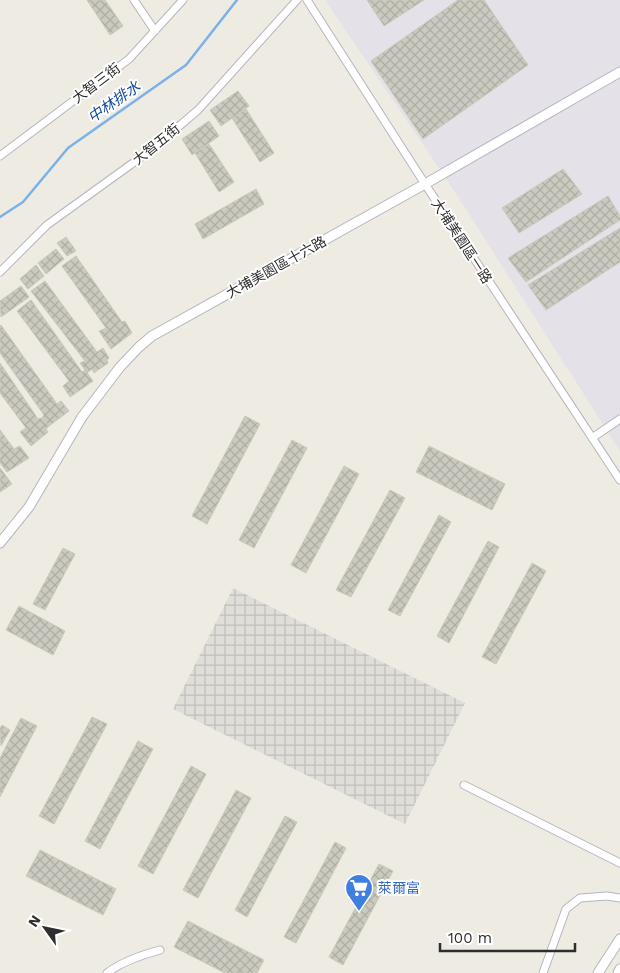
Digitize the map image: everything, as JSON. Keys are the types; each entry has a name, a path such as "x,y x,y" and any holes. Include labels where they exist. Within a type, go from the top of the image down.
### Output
{"street":[{"path":"134,0 154,31"},
{"name":"大智三街","path":"0,156 129,58 183,0"},
{"name":"大智五街","path":"0,272 47,225 151,150 198,110 297,0"},
{"name":"大埔美園區一路","path":"307,0 425,184 620,480"},
{"name":"大埔美園區十六路","path":"1,539 29,507 82,417 120,367 152,336 425,184 620,72"},
{"path":"592,438 620,419"},
{"path":"464,785 620,863"},
{"path":"543,973 566,909 580,898 607,896 620,898"},
{"path":"598,973 620,940"},
{"path":"107,973 118,964 160,950"},
{"path":"618,973 620,969"}],"shaded area":[{"path":"325,0 620,0 620,451 451,186"},
{"path":"233,588 465,703 405,824 173,709"}],"building":[{"path":"87,0 105,0 123,26 110,35"},
{"path":"367,0 424,0 384,26"},
{"path":"458,0 484,0 528,65 423,139 371,61"},
{"path":"238,91 249,106 221,126 210,110"},
{"path":"246,109 274,153 260,162 232,118"},
{"path":"209,121 219,136 192,155 182,139"},
{"path":"209,144 234,182 219,192 195,153"},
{"path":"563,169 582,194 519,233 502,208"},
{"path":"256,189 264,204 203,239 195,224"},
{"path":"608,196 620,216 620,220 526,282 508,258"},
{"path":"620,228 620,262 546,310 528,285"},
{"path":"66,237 76,251 67,256 57,243"},
{"path":"56,249 64,259 46,274 38,263"},
{"path":"76,256 122,322 125,321 132,333 111,349 99,331 106,328 62,266"},
{"path":"36,265 44,276 28,289 20,279"},
{"path":"45,281 97,352 103,348 109,358 107,360 108,363 94,373 92,369 87,373 80,363 85,361 31,291"},
{"path":"21,286 29,297 1,317 0,301"},
{"path":"31,300 82,372 85,370 93,381 70,397 63,386 69,381 17,311"},
{"path":"1,325 57,404 61,401 69,411 49,426 42,418 44,415 0,353"},
{"path":"0,363 38,419 42,418 49,426 46,429 48,432 31,446 20,432 26,428 0,393"},
{"path":"245,416 260,424 207,524 192,516"},
{"path":"0,430 14,449 20,446 29,458 7,472 0,463"},
{"path":"292,440 307,448 254,548 239,540"},
{"path":"429,446 505,484 492,510 416,472"},
{"path":"344,466 359,474 306,573 291,565"},
{"path":"0,468 12,484 0,492"},
{"path":"390,490 405,498 351,597 336,590"},
{"path":"439,515 451,522 400,616 388,610"},
{"path":"488,541 499,547 449,643 437,636"},
{"path":"63,548 75,554 45,610 33,604"},
{"path":"532,563 546,571 496,664 482,657"},
{"path":"19,606 65,631 53,655 6,630"},
{"path":"92,717 107,724 54,824 39,816"},
{"path":"21,718 37,726 0,797 0,758"},
{"path":"2,725 10,730 1,746 0,728"},
{"path":"138,741 153,749 100,849 85,841"},
{"path":"191,766 206,774 153,874 138,866"},
{"path":"236,790 251,798 198,898 183,890"},
{"path":"285,816 297,822 247,917 235,910"},
{"path":"335,842 346,848 296,943 284,937"},
{"path":"40,850 116,889 103,915 26,876"},
{"path":"379,864 393,871 343,965 329,957"},
{"path":"188,921 264,960 257,973 225,973 174,947"}],"waterway":[{"name":"中林排水","path":"0,217 23,202 68,148 186,65 237,0"}],"place":[{"name":"萊爾富","path":"359,912"}]}
